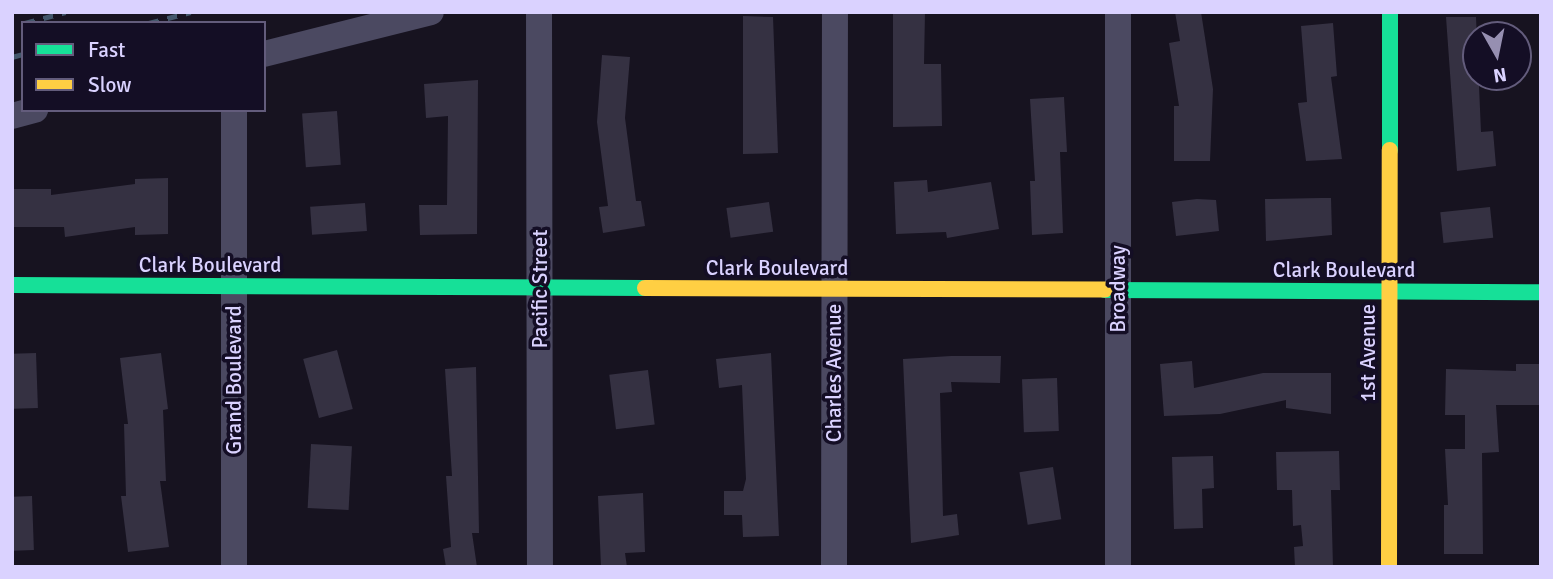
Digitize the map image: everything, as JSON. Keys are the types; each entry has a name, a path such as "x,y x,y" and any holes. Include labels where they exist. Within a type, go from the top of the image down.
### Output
{"street":[{"path":"266,53 431,12"},
{"name":"Pacific Street","path":"539,12 540,567"},
{"name":"Charles Avenue","path":"834,567 835,12"},
{"name":"Broadway","path":"1118,12 1118,567"},
{"name":"1st Avenue","path":"1389,567 1390,12"},
{"name":"Grand Boulevard","path":"234,112 234,567"},
{"name":"Clark Boulevard","path":"12,285 1541,292"}],"building":[{"path":"893,12 925,12 924,64 941,64 942,126 893,127"},
{"path":"1175,12 1201,12 1213,89 1210,161 1174,161 1174,106 1179,106 1169,43 1180,41"},
{"path":"743,16 773,17 778,153 743,154"},
{"path":"1446,17 1476,17 1476,21 1462,21 1462,91 1479,91 1481,132 1493,131 1496,166 1457,171"},
{"path":"1333,23 1337,76 1331,77 1342,159 1306,161 1298,103 1307,102 1301,26"},
{"path":"602,55 630,57 625,118 636,201 641,201 645,226 603,233 599,207 608,206 597,122"},
{"path":"478,80 477,234 420,235 419,205 447,205 448,116 426,118 424,84"},
{"path":"1064,97 1067,152 1060,152 1063,233 1032,235 1030,181 1035,181 1030,99"},
{"path":"337,111 341,165 306,167 302,113"},
{"path":"168,178 168,234 135,235 135,227 65,237 64,227 12,227 12,189 51,189 51,195 135,184 135,179"},
{"path":"927,180 928,192 991,182 999,229 947,238 946,232 896,234 894,182"},
{"path":"1331,198 1332,235 1266,241 1265,199"},
{"path":"1216,200 1219,231 1176,236 1172,202"},
{"path":"769,202 773,232 731,238 726,208"},
{"path":"365,203 367,231 312,235 310,207"},
{"path":"1490,207 1493,238 1444,243 1440,212"},
{"path":"337,350 353,409 319,418 303,359"},
{"path":"36,353 38,408 14,409 12,354"},
{"path":"161,353 168,409 163,410 166,481 160,481 169,547 128,552 121,496 126,496 124,424 128,424 120,358"},
{"path":"771,353 779,536 743,537 742,515 724,515 724,491 743,491 746,479 742,385 719,388 716,359"},
{"path":"1001,356 1000,383 951,382 952,392 940,393 943,516 957,514 959,535 911,543 903,359"},
{"path":"1192,361 1194,388 1263,373 1331,373 1331,414 1286,408 1286,400 1220,414 1164,416 1160,364"},
{"path":"1516,364 1541,364 1541,405 1496,405 1499,452 1482,453 1483,554 1444,554 1444,505 1448,505 1445,449 1465,449 1465,415 1445,415 1446,369 1516,371"},
{"path":"476,367 479,533 472,533 477,567 446,567 443,549 451,547 446,476 452,476 445,369"},
{"path":"648,370 655,425 616,429 609,375"},
{"path":"1057,378 1059,431 1024,432 1022,379"},
{"path":"311,444 352,446 349,510 308,508"},
{"path":"1339,451 1340,490 1331,490 1333,567 1295,567 1294,547 1303,546 1301,525 1293,526 1292,490 1277,490 1276,452"},
{"path":"1213,456 1214,488 1202,489 1203,528 1174,529 1172,457"},
{"path":"1053,467 1061,519 1028,525 1019,472"},
{"path":"643,493 645,552 625,553 627,567 601,567 598,496"},
{"path":"32,496 34,550 14,551 12,497"}],"railway":[{"path":"32,21 66,12"},
{"path":"157,21 191,12"},
{"path":"12,57 21,55"}],"traffic: fast":[{"path":"1390,12 1390,150"},
{"path":"12,285 645,288"},
{"path":"1105,290 1541,292"}],"traffic: slow":[{"path":"1389,567 1390,150"},
{"path":"645,288 1105,290"}]}
